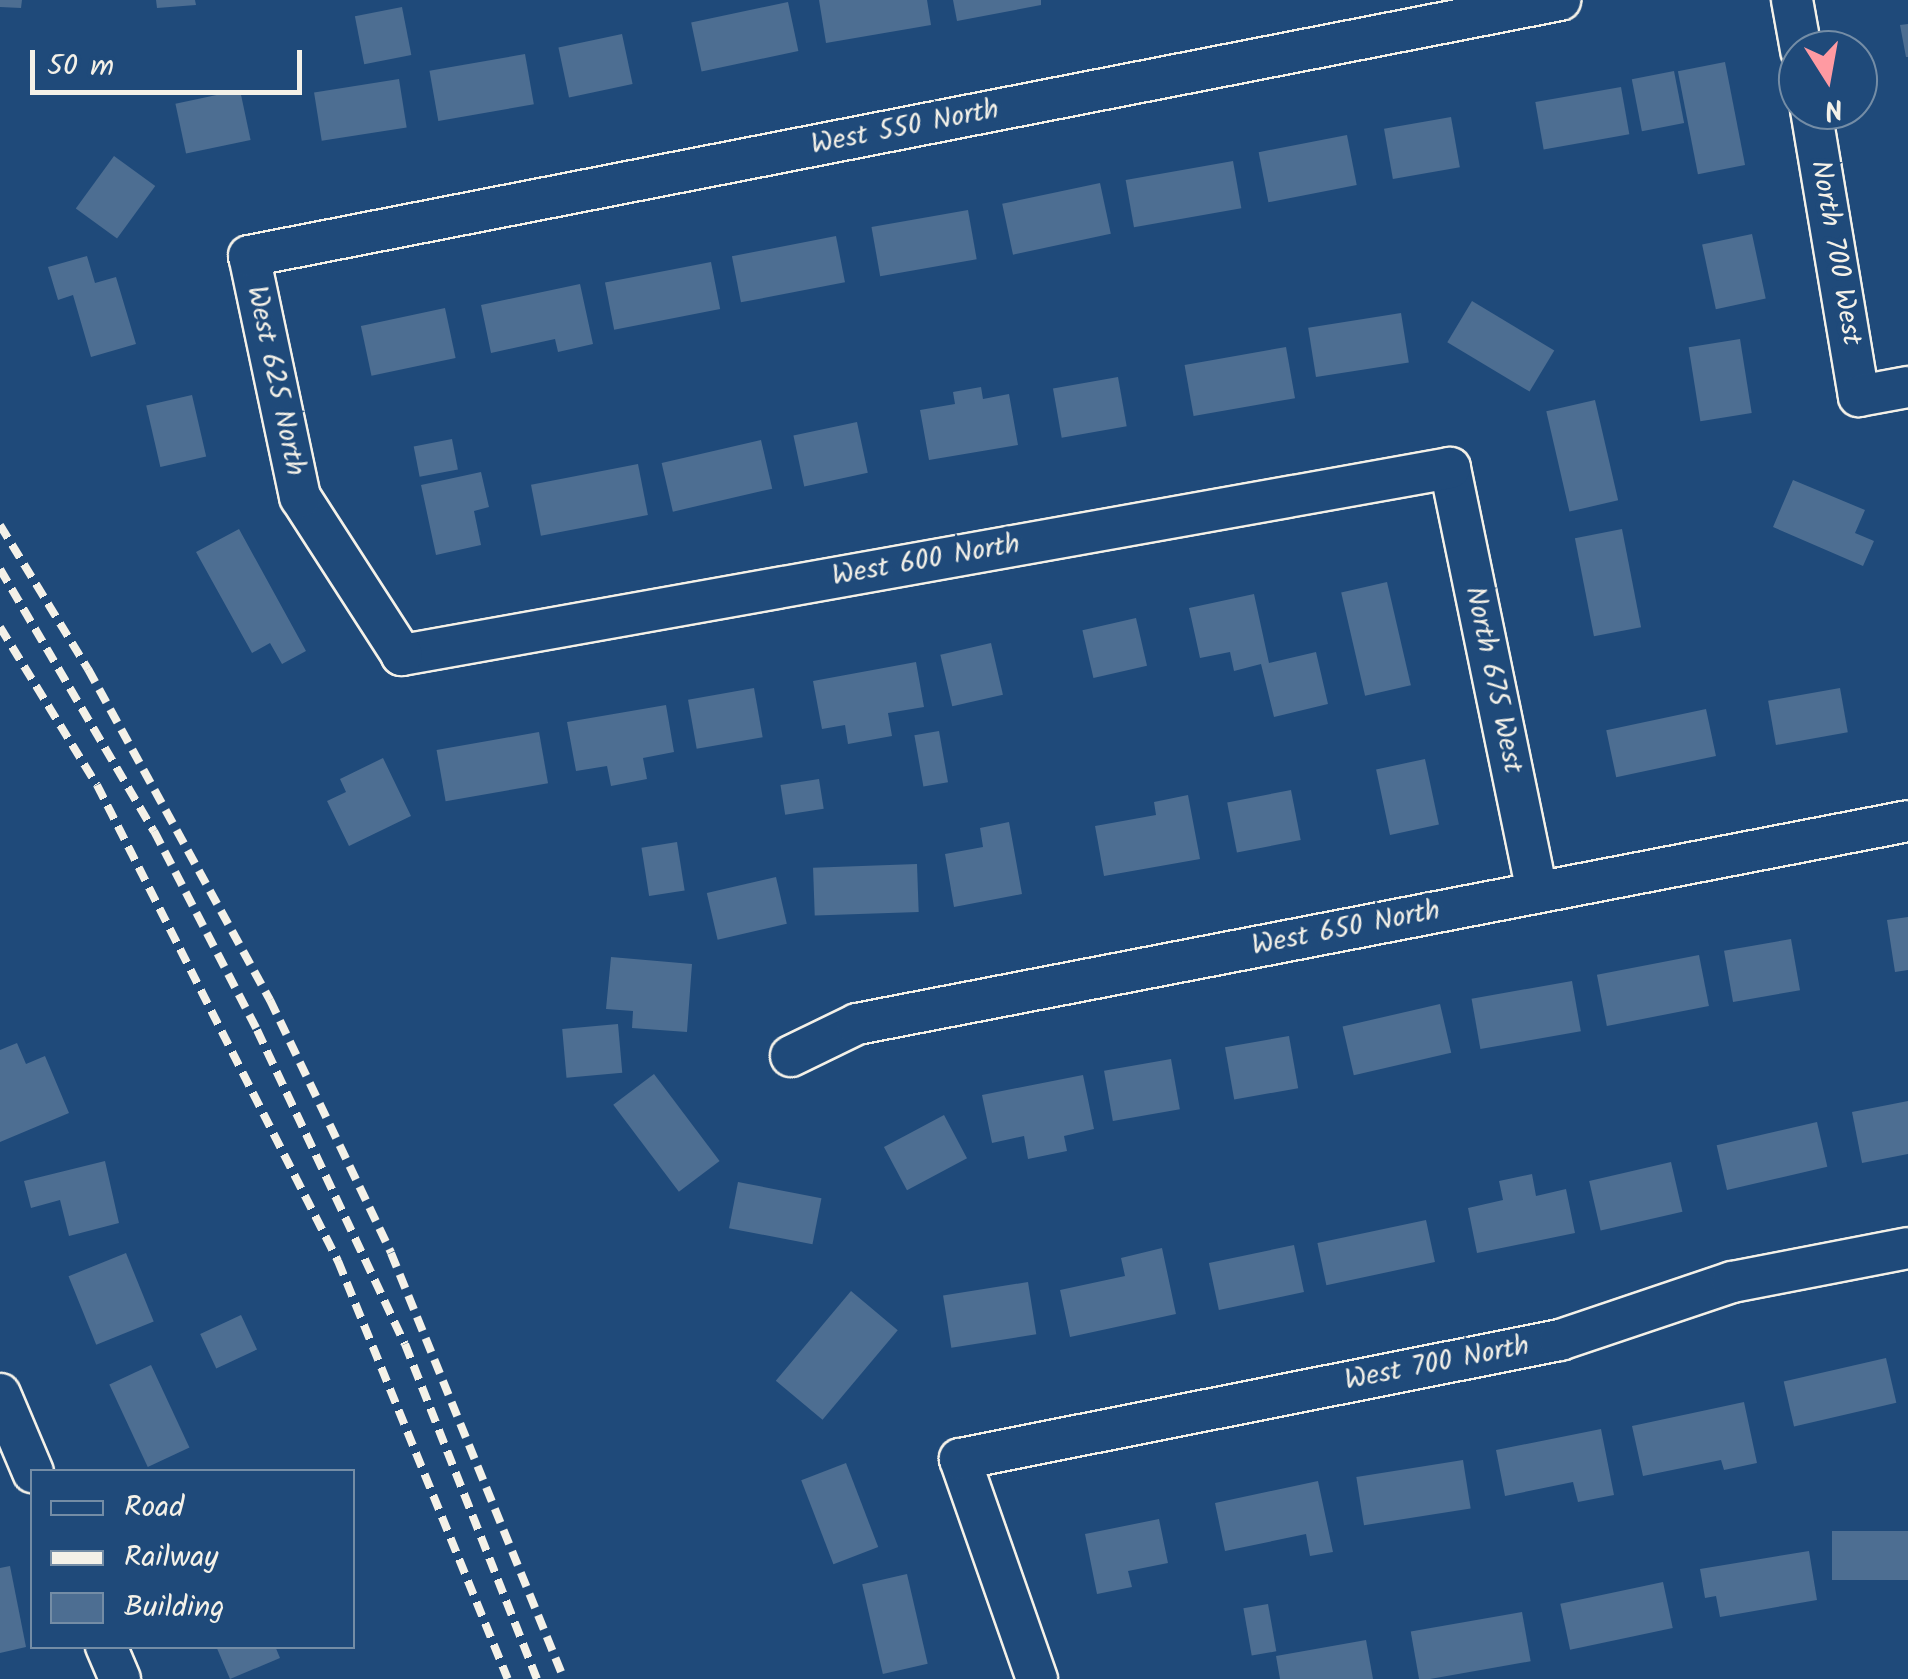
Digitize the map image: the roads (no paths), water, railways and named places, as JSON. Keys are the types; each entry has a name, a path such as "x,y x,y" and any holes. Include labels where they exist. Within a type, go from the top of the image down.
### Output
{"street":[{"name":"West 550 North","path":"249,256 1560,0"},
{"path":"1792,0 1797,30"},
{"name":"North 700 West","path":"1814,130 1859,396 1908,387"},
{"name":"West 625 North","path":"249,256 300,496 402,655"},
{"name":"West 600 North","path":"402,655 1450,468"},
{"name":"North 675 West","path":"1450,468 1537,892"},
{"name":"West 650 North","path":"791,1056 857,1024 1908,820"},
{"name":"West 700 North","path":"1037,1679 960,1459 1560,1340 1732,1282 1908,1248"},
{"path":"0,1394 32,1469"},
{"path":"107,1649 120,1679"}],"railway":[{"path":"0,525 88,669 270,1000 391,1253 564,1679"},
{"path":"0,569 154,831 257,1030 405,1344 537,1679"},
{"path":"0,627 97,785 338,1261 508,1679"}]}
